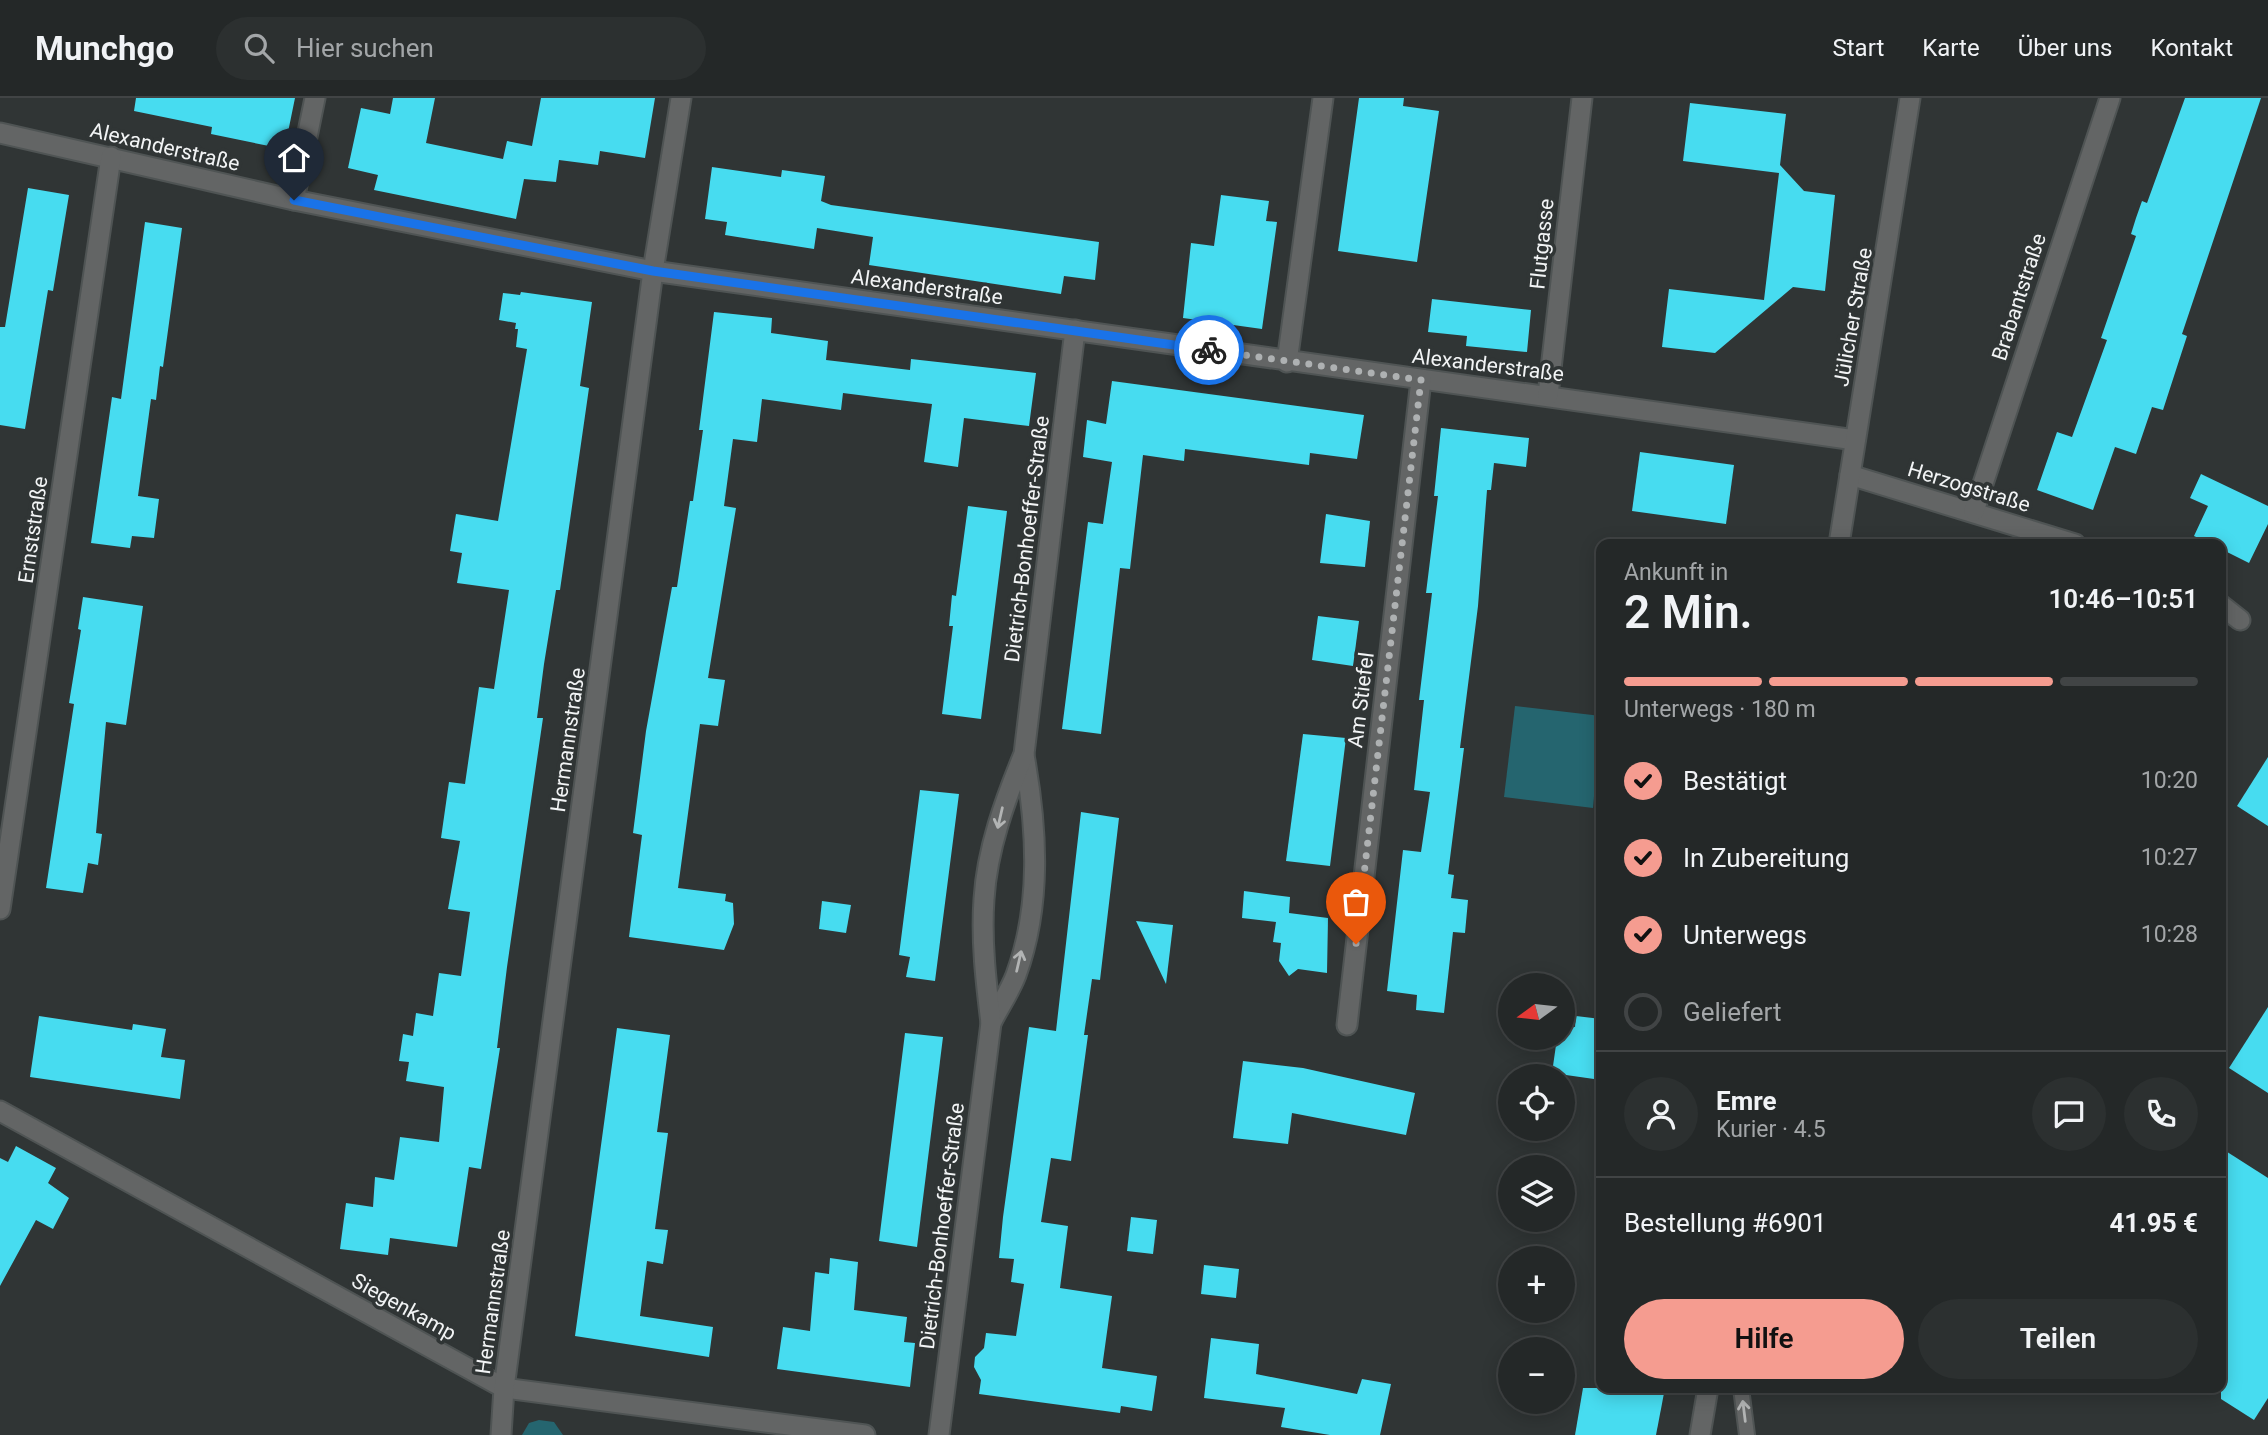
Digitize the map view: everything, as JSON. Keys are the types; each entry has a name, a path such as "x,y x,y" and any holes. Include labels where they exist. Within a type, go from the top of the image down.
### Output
{"street":[{"path":"294,200 315,98"},
{"name":"Hermannstraße","path":"501,1435 504,1388 653,271 681,98"},
{"path":"1287,362 1323,98"},
{"name":"Flutgasse","path":"1548,395 1582,98"},
{"name":"Jülicher Straße","path":"1840,539 1910,98"},
{"name":"Brabantstraße","path":"1974,511 2110,98"},
{"name":"Alexanderstraße","path":"0,133 294,200 653,271 1855,440"},
{"name":"Ernststraße","path":"0,909 111,157"},
{"name":"Dietrich-Bonhoeffer-Straße","path":"939,1435 990,1023 984,966 984,897 1002,808 1024,754 1075,330"},
{"name":"Am Stiefel","path":"1347,1025 1421,380"},
{"name":"Herzogstraße","path":"1850,475 2060,539"},
{"path":"2226,609 2240,620"},
{"name":"Dietrich-Bonhoeffer-Straße","path":"990,1023 1016,975 1034,899 1034,814 1024,754"},
{"name":"Siegenkamp","path":"0,1111 504,1388 865,1435"},
{"path":"1700,1435 1707,1393"}],"lane":[{"path":"1742,1393 1747,1435"}],"shaded area":[{"path":"1515,706 1596,715 1593,808 1504,797"},
{"path":"539,1420 554,1422 563,1435 522,1435 529,1423"}],"building":[{"path":"136,98 295,98 286,142 271,139 269,146 211,134 212,127 134,111"},
{"path":"393,98 435,98 426,143 503,159 507,141 532,146 541,98 655,98 645,158 600,151 598,165 559,160 556,182 524,179 516,219 374,190 378,175 348,168 361,108 390,114"},
{"path":"1359,98 1404,98 1403,106 1439,111 1417,262 1338,251"},
{"path":"2185,98 2261,98 2182,334 2187,336 2163,410 2152,407 2136,454 2115,447 2093,510 2037,490 2057,432 2072,437 2107,340 2101,338 2136,236 2131,234 2136,218 2142,201 2147,203"},
{"path":"1690,103 1786,114 1780,165 1804,191 1835,195 1825,291 1793,287 1715,353 1662,347 1669,289 1764,300 1779,173 1683,161"},
{"path":"712,167 781,177 782,170 825,176 821,201 831,205 1099,242 1095,280 1064,276 1061,294 869,265 873,237 817,228 814,249 725,235 727,222 705,219"},
{"path":"28,188 69,195 53,291 48,290 25,429 0,425 0,327 5,327"},
{"path":"1221,195 1269,201 1266,221 1277,222 1262,329 1183,318 1191,243 1214,246"},
{"path":"145,222 182,228 163,367 160,366 156,400 151,399 138,496 159,499 154,538 132,536 130,548 91,543 112,397 121,399"},
{"path":"521,292 592,302 580,386 589,388 560,590 556,590 544,664 537,718 543,718 507,967 497,1048 500,1048 481,1169 469,1167 457,1247 390,1238 388,1255 340,1249 346,1203 373,1207 375,1177 394,1180 400,1137 439,1142 444,1087 406,1081 409,1062 399,1061 403,1034 413,1036 416,1013 433,1016 439,973 461,976 470,912 448,909 460,841 441,838 449,782 465,784 479,687 494,689 509,590 457,583 462,553 450,551 456,514 498,521 527,349 516,347 516,323 499,320 503,293 520,295"},
{"path":"1432,299 1531,310 1527,352 1466,346 1467,336 1428,332"},
{"path":"714,312 772,318 771,333 828,341 826,360 910,370 911,359 1036,373 1029,426 964,418 958,467 924,462 932,404 843,393 841,410 762,399 757,442 733,439 724,506 736,508 708,678 725,680 718,726 700,724 678,888 726,894 725,901 733,903 734,924 724,950 629,937 642,835 633,833 646,731 672,587 677,587 690,501 693,501"},
{"path":"1112,381 1364,415 1357,459 1310,453 1309,465 1185,449 1184,461 1143,455 1130,569 1120,568 1101,734 1062,729 1088,522 1103,524 1112,462 1083,457 1087,420 1106,424"},
{"path":"1441,428 1529,438 1526,467 1494,463 1491,490 1487,490 1478,606 1460,748 1464,748 1448,874 1454,875 1451,898 1468,900 1465,933 1453,932 1444,1013 1416,1010 1417,995 1387,991 1403,850 1421,852 1430,792 1414,790 1424,700 1419,700 1432,593 1426,593 1438,496 1434,496"},
{"path":"1640,452 1734,465 1726,524 1632,511"},
{"path":"2201,474 2268,506 2268,524 2249,563 2226,552 2226,539 2200,539 2194,536 2208,506 2190,498"},
{"path":"968,506 1007,511 981,719 942,714 953,626 949,626 952,595 956,596"},
{"path":"1326,514 1370,521 1365,567 1320,563"},
{"path":"83,597 143,606 126,725 106,722 96,833 102,834 98,865 88,863 83,893 46,888 74,704 69,703 81,630 78,629"},
{"path":"1318,616 1359,621 1353,666 1312,660"},
{"path":"1303,734 1346,738 1330,866 1286,861"},
{"path":"2268,757 2268,826 2237,806"},
{"path":"920,790 959,794 935,981 906,977 910,957 899,955"},
{"path":"1081,812 1119,818 1100,980 1092,979 1084,1035 1088,1035 1071,1161 1051,1158 1041,1222 1068,1226 1060,1288 1112,1296 1102,1368 1157,1376 1152,1411 1121,1406 1120,1413 979,1394 981,1380 974,1367 975,1357 984,1348 986,1333 1016,1336 1024,1284 1011,1282 1014,1259 999,1258 1003,1217 1029,1027 1056,1031"},
{"path":"1244,891 1290,897 1289,913 1328,918 1327,973 1298,969 1289,976 1279,961 1281,943 1273,942 1276,922 1242,918"},
{"path":"822,901 851,905 846,933 819,929"},
{"path":"1136,921 1173,925 1166,984"},
{"path":"2268,1007 2268,1093 2229,1068"},
{"path":"39,1016 132,1030 133,1024 166,1029 161,1057 185,1060 180,1099 30,1077"},
{"path":"1576,1016 1596,1018 1596,1079 1575,1076 1575,1064 1553,1064 1555,1050 1575,1050"},
{"path":"617,1028 670,1035 657,1132 668,1133 655,1229 668,1230 663,1264 647,1261 640,1316 713,1327 709,1357 575,1336"},
{"path":"905,1033 943,1037 917,1247 879,1241"},
{"path":"1243,1061 1303,1068 1415,1093 1406,1135 1292,1113 1288,1144 1233,1138"},
{"path":"16,1146 56,1168 48,1183 69,1198 53,1229 36,1220 0,1286 0,1158 8,1162"},
{"path":"2226,1151 2268,1178 2268,1398 2254,1420 2221,1399 2221,1393 2226,1393"},
{"path":"1131,1217 1157,1220 1153,1254 1127,1251"},
{"path":"830,1258 858,1262 854,1310 907,1317 904,1342 915,1343 910,1387 777,1369 783,1327 810,1331 815,1272 829,1274"},
{"path":"1204,1265 1239,1269 1236,1298 1201,1294"},
{"path":"1211,1338 1259,1344 1256,1374 1357,1394 1362,1379 1391,1384 1380,1435 1330,1435 1281,1427 1285,1408 1204,1398"},
{"path":"1583,1388 1596,1388 1596,1393 1664,1393 1656,1435 1575,1435"}],"way so far":[{"path":"1209,350 1421,380 1356,944"}],"route":[{"path":"294,200 653,271 1209,350"}]}
